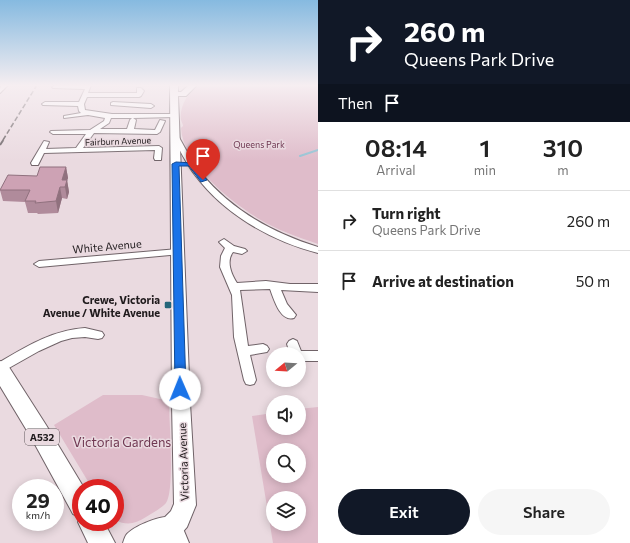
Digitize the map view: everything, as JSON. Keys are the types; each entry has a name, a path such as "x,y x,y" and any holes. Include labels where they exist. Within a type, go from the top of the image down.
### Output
{"main road":[{"name":"A532","path":"0,368 40,432 72,490"},
{"path":"95,531 102,543"}],"street":[{"path":"82,110 86,114"},
{"name":"Victoria Avenue","path":"135,543 158,530 170,535 182,512 185,494 181,403 175,135 168,119 170,110"},
{"path":"66,117 86,114 168,119"},
{"name":"Fairburn Avenue","path":"77,151 93,131 107,122 108,116"},
{"name":"Fairburn Avenue","path":"53,132 130,131 158,135 168,119"},
{"path":"68,132 73,120"},
{"name":"Fairburn Avenue","path":"130,131 133,120"},
{"path":"175,135 191,164 212,190 245,216 280,236 318,250"},
{"path":"35,163 46,142"},
{"name":"Fairburn Avenue","path":"41,151 77,151 160,146 158,158"},
{"path":"176,164 191,164"},
{"path":"242,251 228,245 225,265 228,278 237,295 240,337 250,380"},
{"name":"White Avenue","path":"39,264 178,252"},
{"path":"234,287 274,286 290,288 318,288"},
{"path":"274,286 282,306 290,315"},
{"path":"0,368 43,344 61,336 83,332 98,335"},
{"path":"243,351 263,349"},
{"path":"306,356 318,356"}],"green space":[{"name":"Queens Park","path":"181,110 318,110 318,244 280,230 266,223 222,192 199,168 190,155 184,142 181,128 183,126"},
{"name":"Victoria Gardens","path":"103,395 142,395 169,401 171,470 169,496 166,503 135,523 124,523 124,479 87,479 54,425"},
{"path":"318,407 318,543 273,543 271,531 306,531 306,491 266,491 266,501 252,416 266,414 266,435 306,435 306,408"}],"building":[{"path":"40,167 66,167 62,180 67,180 65,187 60,187 56,201 35,203 36,201 25,201 30,190 0,190 8,175 37,176"}],"waterway":[{"path":"300,156 318,150"}],"railway":[{"path":"3,140 21,110"},
{"path":"0,145 4,139"}],"place":[{"name":"Crewe, Victoria Avenue / White Avenue","path":"168,305"}],"route":[{"path":"180,389 176,164 191,164 203,180"}]}
